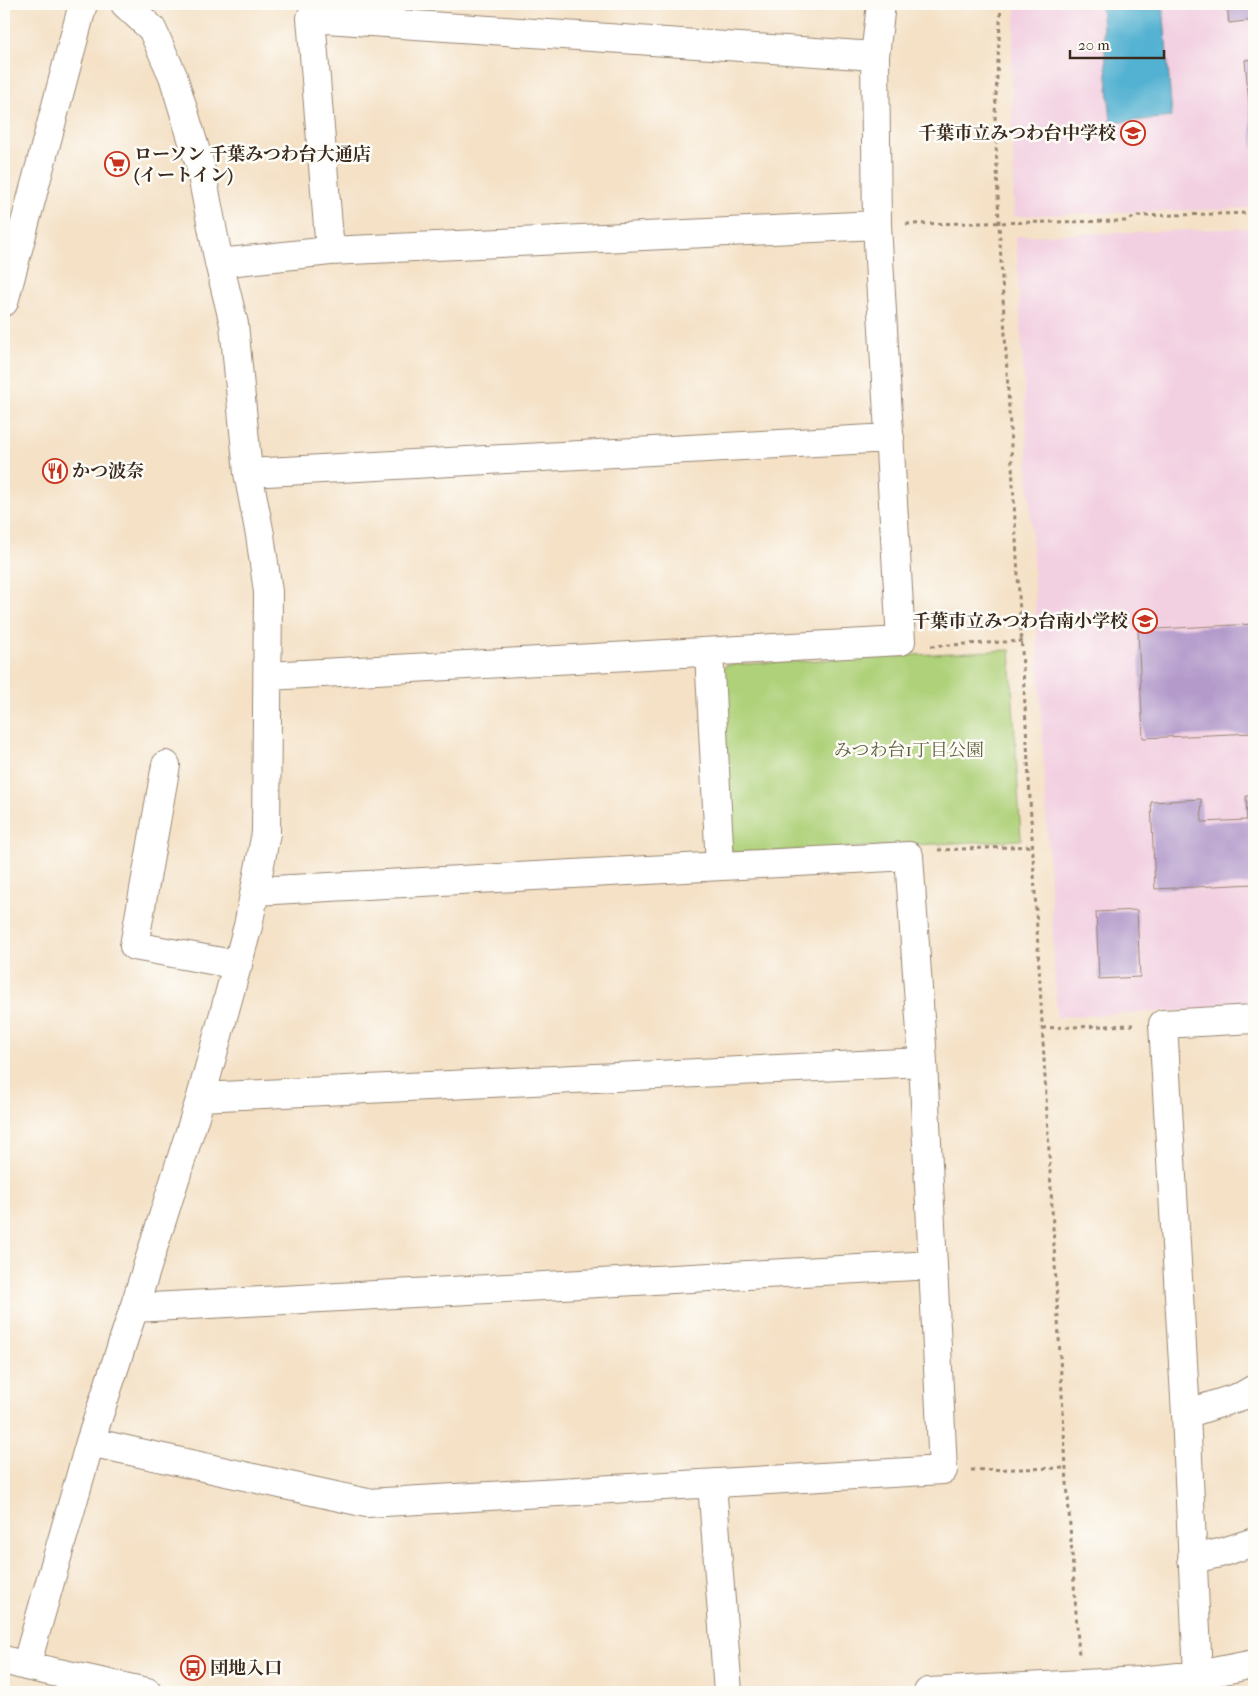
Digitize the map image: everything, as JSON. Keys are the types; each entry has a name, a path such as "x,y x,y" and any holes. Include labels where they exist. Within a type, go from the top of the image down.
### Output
{"street":[{"path":"4,302 83,4"},
{"path":"125,4 152,29 173,76 200,165 219,263 234,324 248,473 260,535 268,592 266,833 238,965 201,1097 134,1308 15,1663 147,1692"},
{"path":"268,676 901,641 878,225 875,56 881,4"},
{"path":"330,252 314,11 875,56"},
{"path":"219,263 330,252 878,225"},
{"path":"248,473 890,438"},
{"path":"709,652 720,866"},
{"path":"166,765 134,946 238,965"},
{"path":"90,1442 367,1503 943,1470 923,1062 909,856 255,891"},
{"path":"1198,1674 1186,1414 1163,1024 1254,1019"},
{"path":"201,1097 923,1062"},
{"path":"134,1308 933,1266"},
{"path":"1186,1414 1242,1396 1254,1389"},
{"path":"712,1484 728,1692"},
{"path":"1192,1559 1220,1553 1254,1542"},
{"path":"928,1692 1082,1688 1198,1674 1254,1664"}],"path":[{"path":"1001,4 995,114 999,223 1066,1468 1082,1688"},
{"path":"878,225 1125,221 1137,216 1254,214"},
{"path":"901,641 917,646 1022,641"},
{"path":"909,856 926,850 1032,846"},
{"path":"1042,1028 1163,1024"},
{"path":"943,1470 1066,1468"}],"shaded area":[{"name":"千葉市立みつわ台中学校","path":"1017,4 1254,4 1254,208 1014,216 1011,58"},
{"name":"千葉市立みつわ台南小学校","path":"1254,228 1254,1007 1057,1017 1016,236"}],"green space":[{"name":"みつわ台1丁目公園","path":"1010,650 1021,840 737,853 726,845 717,676 726,665"}],"water":[{"path":"1163,4 1172,117 1111,123 1101,5"}],"building":[{"path":"1227,4 1254,4 1254,20 1229,23"},
{"path":"1254,59 1254,148 1253,148 1245,60"},
{"path":"1254,624 1254,733 1143,738 1138,630"},
{"path":"1246,796 1254,796 1254,884 1155,889 1151,802 1201,799 1202,822 1247,820"},
{"path":"1137,910 1140,977 1099,979 1096,912"}],"place":[{"name":"千葉市立みつわ台中学校","path":"1133,133"},
{"name":"ローソン 千葉みつわ台大通店 (イートイン)","path":"117,164"},
{"name":"かつ波奈","path":"55,471"},
{"name":"千葉市立みつわ台南小学校","path":"1145,621"},
{"name":"団地入口","path":"193,1668"}]}
